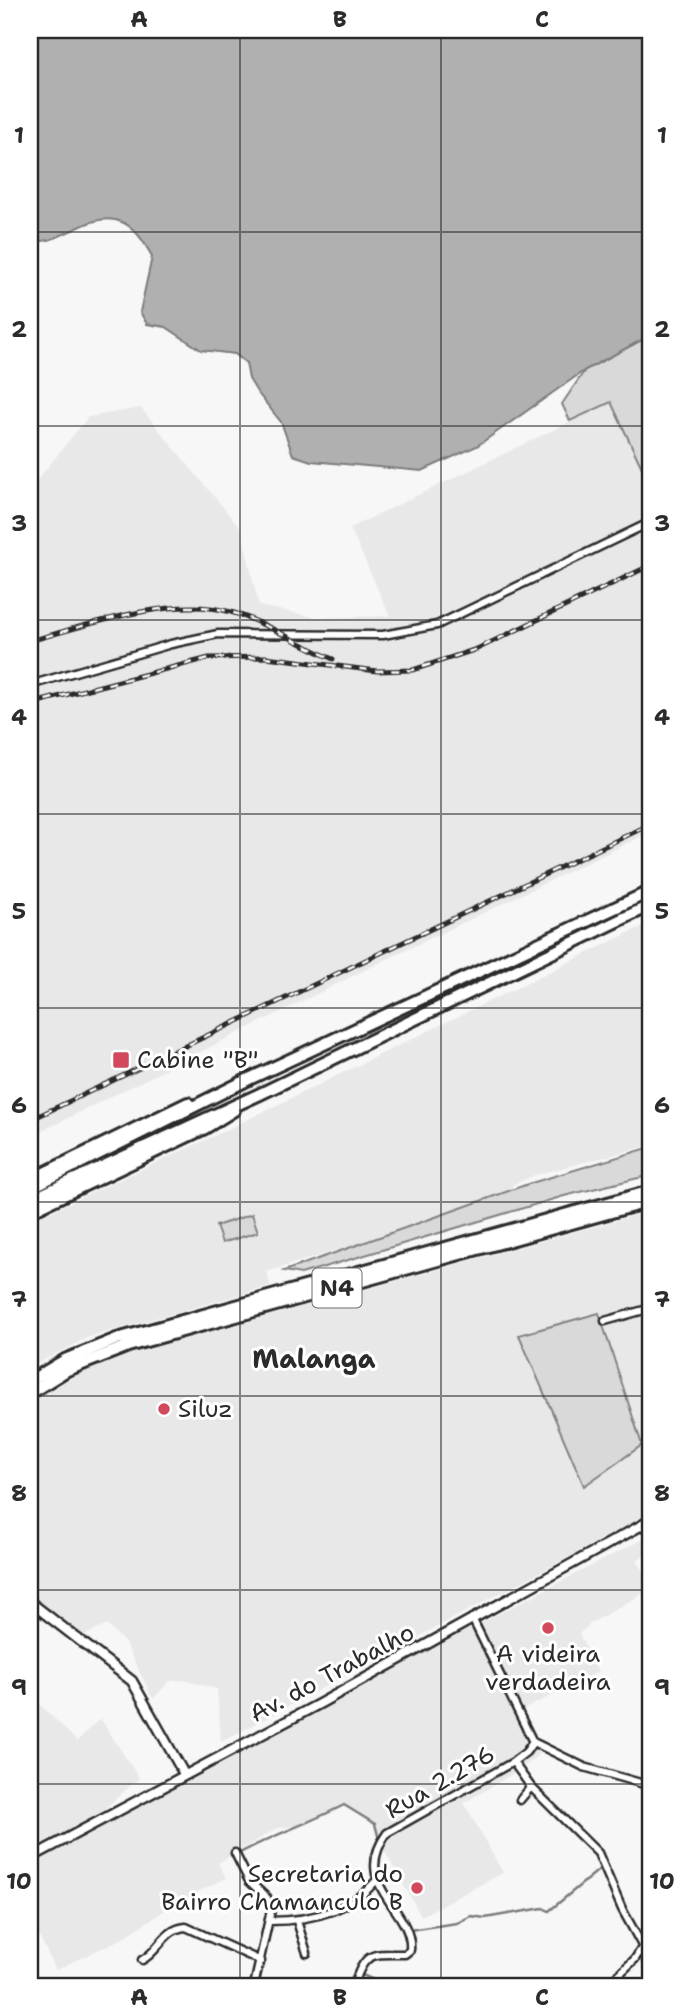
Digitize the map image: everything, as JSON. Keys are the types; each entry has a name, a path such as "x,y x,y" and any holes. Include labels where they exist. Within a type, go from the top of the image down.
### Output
{"highway":[{"path":"30,1188 249,1079 651,891"},
{"path":"30,1200 260,1094 651,905"},
{"path":"30,1180 162,1114 249,1079"},
{"path":"30,1212 205,1128 260,1094"},
{"name":"N4","path":"30,1381 65,1360 117,1339 651,1191"},
{"name":"N4","path":"30,1393 78,1365 128,1346 651,1201"}],"main road":[{"name":"Av. do Trabalho","path":"30,1858 651,1520"},
{"path":"30,1602 132,1681 184,1774"}],"street":[{"path":"30,685 172,644 218,634 383,635 437,625 651,522"},
{"path":"605,1321 651,1308"},
{"path":"472,1618 533,1742 584,1768 651,1786"},
{"name":"Rua 2.276","path":"376,1881 379,1850 387,1833 513,1762 533,1742"},
{"path":"513,1762 531,1787 598,1853 646,1949 651,1974"},
{"path":"520,1800 531,1787"},
{"path":"235,1853 248,1881 270,1903 269,1921 254,1986"},
{"path":"269,1921 297,1921 328,1913 376,1881 409,1935 410,1950 405,1954 375,1953 367,1959 354,1986"},
{"path":"297,1921 307,1953"},
{"path":"142,1960 149,1956 168,1933 186,1927 261,1961"},
{"path":"607,1986 646,1949"}],"shaded area":[{"path":"30,30 651,30 651,335 585,370 477,446 422,471 311,461 293,455 281,422 249,379 246,363 235,354 201,350 166,327 147,324 140,312 152,257 131,227 122,222 102,220 90,222 49,240 30,240"},
{"path":"651,335 651,487 611,402 570,421 562,404 585,370"},
{"path":"611,402 651,487 651,832 371,967 30,1137 30,489 88,417 141,408 241,529 259,606 320,618 390,616 350,528"},
{"path":"651,922 651,1145 535,1175 512,1185 515,1196 266,1272 271,1286 89,1337 30,1367 30,1221 214,1136"},
{"path":"651,1147 651,1175 564,1196 301,1274 284,1271 528,1184"},
{"path":"651,1211 651,1513 221,1742 217,1689 183,1680 170,1681 153,1699 125,1643 107,1625 83,1636 30,1594 30,1405 48,1391 98,1363"},
{"path":"252,1214 258,1232 222,1243 216,1226"},
{"path":"599,1313 642,1445 584,1486 519,1335"},
{"path":"651,1535 651,1550 637,1560 651,1589 591,1623 579,1634 598,1672 523,1710 539,1755 464,1803 503,1873 421,1916 384,1850 375,1823 344,1804 305,1825 278,1828 218,1863 226,1878 176,1903 123,1938 56,1970 30,1918 30,1863 165,1786"},
{"path":"30,1695 77,1741 100,1718 139,1778 89,1823 30,1855"}],"waterway":[{"path":"239,1857 238,1854 251,1847 344,1805 375,1824 380,1843"},
{"path":"409,1930 457,1923 471,1916 485,1918 543,1908 549,1911 601,1868"},
{"path":"609,1872 622,1901"},
{"path":"360,1974 387,1986"}],"railway":[{"path":"30,704 209,658 266,657 377,671 413,670 477,649 651,565"},
{"path":"30,641 130,614 157,609 208,608 244,617 333,659"},
{"path":"30,1120 651,824"}],"place":[{"name":"Cabine \"B\"","path":"121,1060"},
{"name":"Siluz","path":"164,1409"},
{"name":"A videira verdadeira","path":"548,1628"},
{"name":"Secretaria do Bairro Chamanculo B","path":"417,1888"}],"district":[{"name":"Malanga","path":"314,1359"}]}
